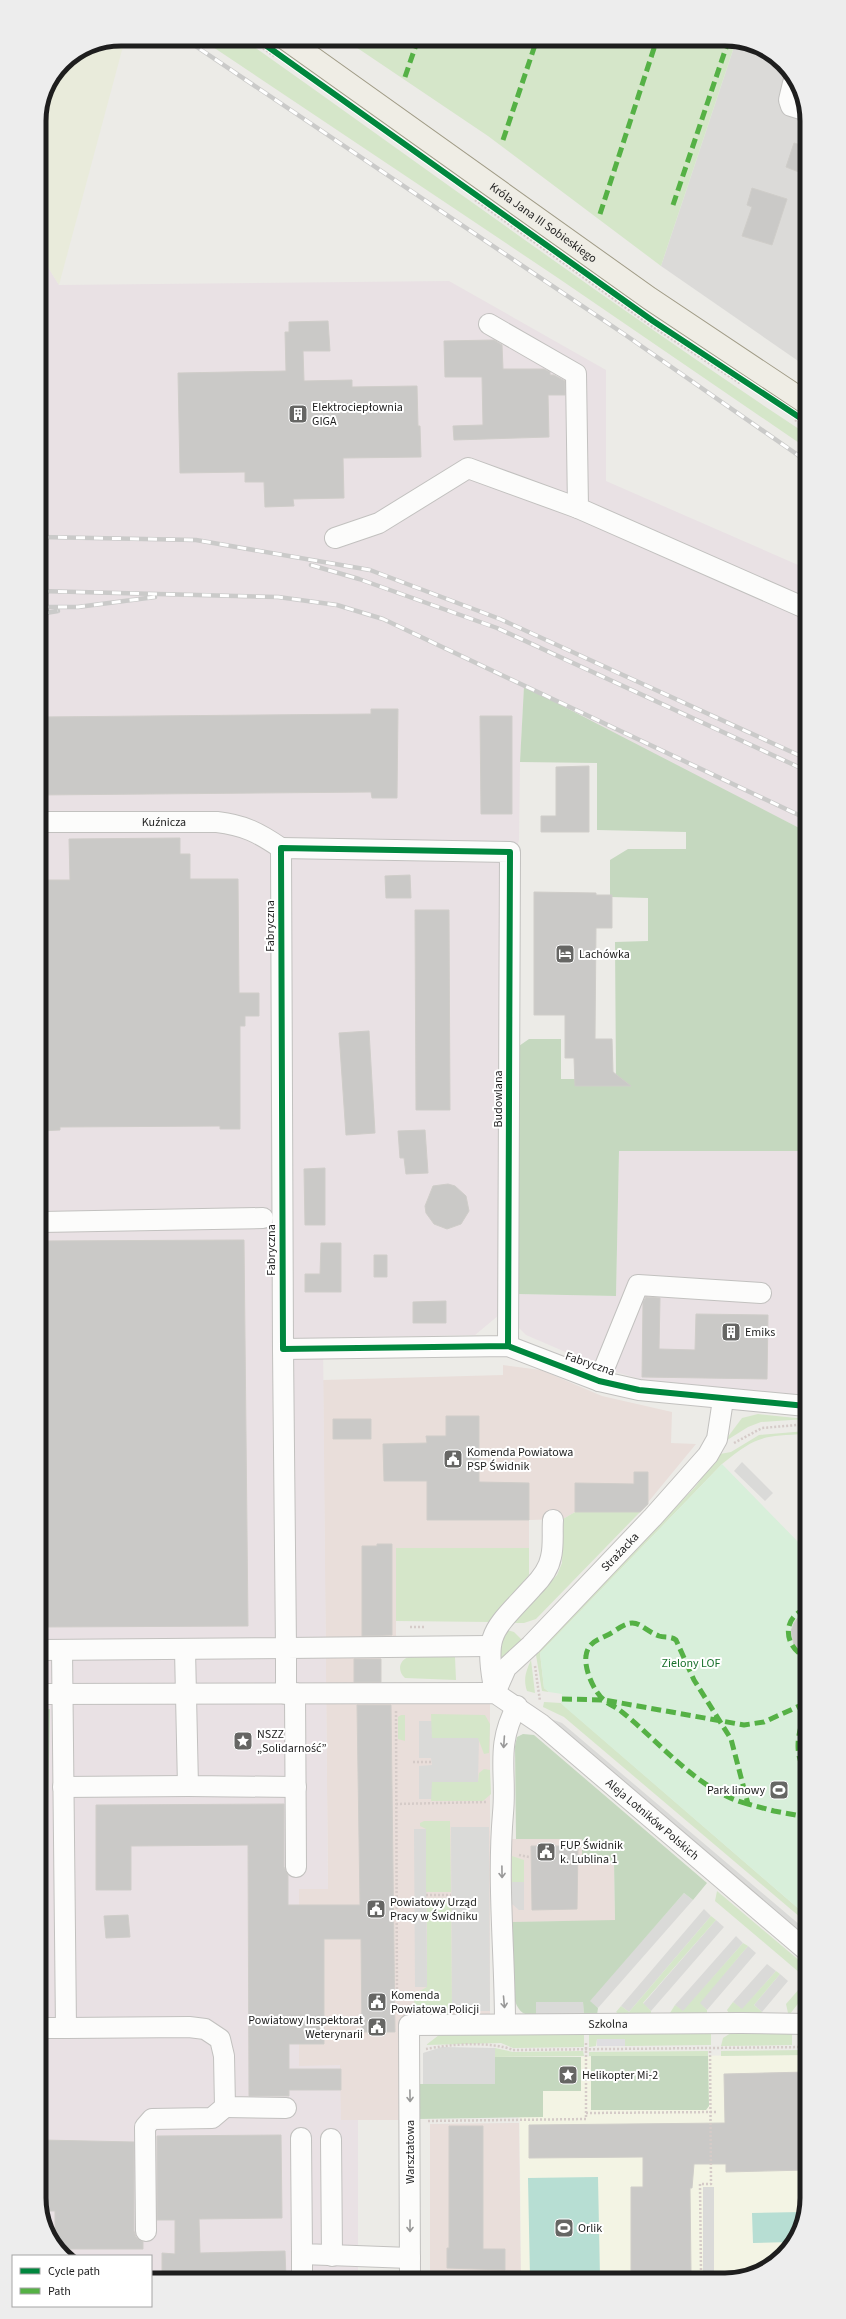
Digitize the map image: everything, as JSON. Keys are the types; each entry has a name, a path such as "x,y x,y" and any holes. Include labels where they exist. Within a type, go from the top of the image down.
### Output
{"main road":[{"name":"Króla Jana III Sobieskiego","path":"284,48 649,298 798,408"}],"street":[{"path":"792,88 789,100 791,106 798,108"},
{"path":"489,324 576,374 578,508"},
{"path":"335,538 379,523 468,468 578,508 800,606"},
{"name":"Kuźnicza","path":"46,822 217,822 237,824 258,833 281,848"},
{"name":"Budowlana","path":"281,848 510,852 508,1346"},
{"name":"Fabryczna","path":"281,848 283,1349 508,1346 599,1381 639,1390 724,1400 800,1406"},
{"path":"46,1222 263,1218"},
{"path":"599,1381 638,1285 761,1293"},
{"path":"283,1349 286,1648 296,1786 296,1867"},
{"name":"Strażacka","path":"495,1693 506,1668 531,1645 653,1517 708,1455 718,1434 724,1400"},
{"path":"46,1694 495,1693 489,1663 489,1646 494,1632 540,1579 549,1563 551,1558 553,1520"},
{"path":"46,1650 185,1650 379,1646 489,1646"},
{"path":"62,1650 66,2028"},
{"path":"185,1650 188,1786"},
{"name":"Aleja Lotników Polskich","path":"495,1693 517,1706 541,1724 800,1945"},
{"path":"505,2024 501,1829 503,1762 505,1731 517,1706"},
{"path":"63,1787 296,1786"},
{"name":"Szkolna","path":"403,2020 505,2024 741,2023 800,2025"},
{"name":"Warsztatowa","path":"403,2020 416,2053 410,2121 410,2273"},
{"path":"46,2028 189,2027 205,2029 220,2039 224,2056 225,2107"},
{"path":"146,2231 145,2126 152,2119 212,2118 225,2107 286,2108"},
{"path":"301,2138 302,2273"},
{"path":"331,2139 332,2256"},
{"path":"302,2254 410,2258"}],"path":[{"path":"475,194 653,321 748,385"},
{"path":"714,1445 727,1447 762,1428 798,1425"},
{"path":"531,1645 541,1708"},
{"path":"401,1711 395,1711 396,1804 403,2020"},
{"path":"413,1762 432,1762"},
{"path":"396,1804 481,1804 491,1799"},
{"path":"426,1895 451,1895"},
{"path":"410,2121 586,2119 586,2024"},
{"path":"416,2053 442,2046 502,2045 513,2050 800,2047"},
{"path":"700,2273 700,2184 712,2184 710,2049"},
{"path":"586,2113 717,2112"}],"shaded area":[{"path":"123,46 59,285 46,264 47,107 56,84 68,68 75,62 97,50 107,47"},
{"path":"734,46 762,56 778,68 787,80 796,97 799,112 800,362 661,266"},
{"path":"46,264 59,285 449,281 606,370 606,481 800,566 800,828 524,687 520,762 519,840 503,896 499,1315 475,1335 323,1338 328,1889 299,1889 299,2066 340,2065 341,2120 358,2120 358,2273 152,2273 152,2255 73,2255 59,2239 50,2222 46,2198"},
{"path":"619,1151 800,1151 800,1396 640,1379 605,1369 526,1335 518,1327 517,1294 616,1296"},
{"path":"503,1365 541,1370 602,1396 672,1412 671,1443 696,1444 640,1512 575,1512 563,1519 529,1520 529,1548 396,1548 396,1639 381,1639 381,1700 490,1702 490,2016 400,2018 402,2120 341,2120 299,2066 299,1889 328,1889 323,1380 503,1375"},
{"path":"742,1462 773,1493 765,1501 734,1471"},
{"path":"548,1718 562,1723 800,1925 800,1934"},
{"path":"419,1721 432,1721 432,1738 479,1738 478,1782 432,1782 432,1799 419,1799 419,1766 432,1765 431,1758 419,1758"},
{"path":"451,1827 489,1827 490,2011 452,2011"},
{"path":"414,1829 426,1829 427,1987 415,1987"},
{"path":"511,1839 582,1839 614,1862 615,1921 512,1922"},
{"path":"512,1882 524,1882 524,1910 519,1910 512,1904"},
{"path":"684,1893 693,1900 598,2008 589,2001"},
{"path":"704,1909 711,1916 629,2012 621,2006"},
{"path":"716,1920 724,1927 651,2011 643,2004"},
{"path":"736,1936 743,1943 683,2012 675,2005"},
{"path":"748,1946 756,1953 707,2010 699,2003"},
{"path":"767,1964 776,1971 742,2010 733,2002"},
{"path":"780,1974 788,1981 762,2012 754,2005"},
{"path":"536,2002 583,2002 584,2015 536,2016"},
{"path":"597,2039 625,2039 625,2046 597,2046"},
{"path":"442,2047 495,2048 495,2084 423,2084 423,2053"},
{"path":"800,2055 800,2203 796,2222 784,2244 762,2263 744,2270 725,2273 521,2273 519,2057"},
{"path":"519,2123 521,2273 430,2273 430,2124"},
{"path":"703,2187 714,2187 714,2273 703,2273"}],"green space":[{"path":"211,46 253,46 593,288 800,430 800,444 558,278"},
{"path":"354,46 734,46 661,266 488,136"},
{"path":"524,686 800,828 800,1151 619,1151 616,1296 517,1294 519,1046 529,1039 561,1039 561,1079 616,1079 615,942 648,941 648,898 610,897 610,860 628,849 686,849 686,832 597,830 597,763 520,762"},
{"path":"758,1414 800,1419 761,1422 748,1427 724,1442 742,1418"},
{"path":"800,1432 800,1434 760,1439 743,1448 722,1464 540,1653 544,1688 549,1692 542,1691 536,1655 695,1487 720,1454 731,1452 759,1435"},
{"name":"Zielony LOF","path":"722,1464 800,1544 800,1910 566,1708 561,1703 562,1694 549,1692 544,1688 540,1653"},
{"path":"575,1512 640,1512 536,1619 524,1623 509,1623 557,1575 562,1563 563,1519"},
{"path":"396,1548 529,1548 529,1575 491,1622 396,1621"},
{"path":"503,1629 514,1632 522,1640 508,1655 498,1658"},
{"path":"455,1657 456,1680 405,1678 402,1675 400,1666 406,1658"},
{"path":"531,1660 535,1693 527,1691 525,1683 526,1671"},
{"path":"544,1702 561,1703 800,1910 800,1917 564,1717 543,1707"},
{"path":"46,1709 50,1709 46,1910"},
{"path":"431,1714 485,1715 490,1724 489,1753 484,1754 478,1738 432,1738"},
{"path":"405,1715 405,1741 398,1739 398,1717"},
{"path":"523,1734 534,1735 707,1883 693,1900 684,1893 590,2001 598,2008 597,2015 584,2015 583,2002 536,2002 536,2016 524,2014 515,2002 511,1967 512,1922 615,1920 614,1862 582,1862 582,1839 516,1839 515,1746 517,1737"},
{"path":"484,1769 490,1770 491,1794 483,1801 431,1801 432,1782 478,1782 479,1773"},
{"path":"424,1821 450,1821 451,1892 426,1892 426,1829 420,1826 420,1823"},
{"path":"512,1856 524,1860 524,1882 512,1882"},
{"path":"717,1891 800,1961 800,1973 715,1901"},
{"path":"427,1898 451,1898 452,2017 434,2017 424,2014 416,2007 414,2001 418,1992 427,1987"},
{"path":"711,1916 716,1920 643,2003 651,2011 651,2014 620,2015 616,2012 621,2006 629,2012"},
{"path":"743,1943 748,1946 700,2003 707,2010 707,2015 670,2013 675,2005 683,2011"},
{"path":"776,1971 780,1974 754,2005 762,2012 761,2015 730,2015 727,2010 733,2002 742,2009"},
{"path":"800,1988 800,2001 790,2014 788,2013 786,2004"},
{"path":"711,2031 711,2045 625,2046 624,2039 597,2039 596,2046 589,2047 589,2032"},
{"path":"734,2031 792,2034 792,2045 721,2046 723,2038"},
{"path":"584,2032 584,2047 513,2048 501,2043 426,2045 439,2035"},
{"path":"495,2048 513,2052 583,2051 584,2056 495,2057"},
{"path":"800,2050 800,2055 721,2056 721,2051"},
{"path":"708,2051 708,2056 589,2056 589,2052"},
{"path":"591,2056 708,2056 709,2106 706,2110 591,2110"},
{"path":"495,2057 581,2057 581,2091 543,2091 543,2117 417,2119 416,2084 495,2084"},
{"name":"Orlik","path":"598,2177 600,2273 530,2273 528,2178"},
{"path":"799,2212 792,2231 785,2242 753,2243 752,2213"}],"building":[{"path":"794,143 800,145 800,172 786,167"},
{"path":"752,188 787,199 772,245 742,236 752,207 747,205"},
{"name":"Elektrociepłownia GIGA","path":"328,321 330,351 303,351 304,381 352,380 352,387 417,386 418,426 420,426 421,457 343,458 344,498 293,499 294,506 265,507 264,482 245,482 245,472 180,473 178,373 286,371 285,332 289,332 289,322"},
{"path":"494,340 502,345 503,369 544,369 550,372 550,375 554,375 565,381 565,395 548,395 549,437 454,440 453,426 483,425 482,377 445,377 444,341"},
{"path":"371,709 398,709 397,798 372,798 371,792 46,795 46,717 371,714"},
{"path":"480,716 512,716 512,814 481,814"},
{"path":"589,766 589,832 541,832 541,816 556,816 556,767"},
{"path":"180,838 180,854 190,854 190,879 238,879 239,993 259,993 259,1016 245,1016 245,1026 240,1026 240,1129 220,1129 220,1126 60,1127 60,1130 46,1131 46,880 70,880 69,839"},
{"path":"410,875 411,898 386,898 385,876"},
{"name":"Lachówka","path":"534,892 596,893 596,895 612,895 612,928 596,928 595,1039 612,1039 613,1072 631,1086 575,1086 574,1058 565,1058 565,1015 534,1015"},
{"path":"415,910 449,910 450,1110 416,1110"},
{"path":"369,1031 375,1133 346,1135 339,1033"},
{"path":"425,1130 428,1173 406,1174 404,1158 400,1158 398,1131"},
{"path":"325,1168 325,1225 305,1225 304,1169"},
{"path":"448,1184 455,1186 466,1196 469,1211 461,1224 447,1229 434,1224 426,1213 425,1206 433,1186"},
{"path":"244,1240 248,1626 46,1627 46,1241"},
{"path":"321,1243 341,1243 341,1292 305,1292 305,1274 320,1274"},
{"path":"374,1255 387,1255 387,1277 374,1277"},
{"name":"Emiks","path":"646,1297 660,1298 659,1349 695,1350 696,1314 768,1315 767,1379 642,1377 643,1302"},
{"path":"446,1301 446,1323 413,1323 413,1302"},
{"name":"Komenda Powiatowa PSP Świdnik","path":"446,1416 479,1416 479,1482 529,1483 529,1520 427,1520 427,1481 384,1481 383,1444 427,1443 426,1436 446,1436"},
{"path":"333,1419 371,1419 371,1439 333,1439"},
{"path":"634,1472 648,1472 648,1504 640,1512 575,1512 575,1483 634,1484"},
{"path":"377,1544 392,1544 392,1635 362,1636 362,1546 377,1546"},
{"path":"800,1615 800,1652 794,1645 791,1631 794,1623"},
{"path":"354,1659 381,1659 381,1682 354,1682"},
{"path":"357,1705 391,1705 395,2032 362,2032 361,1939 324,1939 324,2044 289,2044 289,2069 341,2069 341,2090 289,2090 289,2096 249,2096 248,1845 131,1846 131,1890 96,1890 96,1805 284,1804 284,1867 288,1875 288,1905 360,1905"},
{"path":"531,1846 578,1846 577,1909 532,1910"},
{"path":"128,1915 130,1937 106,1938 104,1916"},
{"path":"800,2072 800,2170 726,2172 726,2164 694,2164 692,2188 690,2188 691,2272 631,2273 631,2187 643,2187 643,2157 529,2158 529,2125 725,2123 724,2074"},
{"path":"449,2126 483,2126 483,2249 505,2249 505,2270 447,2268 447,2248 449,2248"},
{"path":"281,2135 282,2218 199,2219 200,2253 285,2251 286,2273 162,2273 162,2253 175,2254 175,2220 157,2220 157,2136"},
{"path":"46,2140 134,2142 134,2231 136,2237 143,2242 143,2249 67,2249 55,2233 55,2211 48,2211 47,2207"}],"railway":[{"path":"195,46 624,334 800,457"},
{"path":"46,537 196,540 370,570 500,619 800,756"},
{"path":"311,565 359,579 497,628 800,768"},
{"path":"46,591 278,597 337,605 383,619 800,816"},
{"path":"46,607 78,607 155,597"},
{"path":"46,613 58,611"}],"marked path":[{"path":"405,77 416,46"},
{"path":"503,140 535,46"},
{"path":"600,214 655,46"},
{"path":"673,205 727,46"},
{"path":"800,1612 792,1619 789,1625 788,1633 793,1647 800,1654"},
{"path":"633,1623 659,1636 676,1640 694,1680 731,1739 748,1804 730,1798 697,1778 620,1710 606,1702 600,1696 590,1680 586,1661 587,1651 593,1643 621,1627 633,1623"},
{"path":"562,1699 604,1700 744,1725 764,1722 800,1706"},
{"path":"800,1731 798,1742 800,1760"},
{"path":"748,1804 800,1816"}],"cycle path":[{"path":"267,46 653,321 800,418"},
{"path":"281,848 510,852 508,1346 283,1349 281,848"},
{"path":"508,1346 599,1381 639,1390 800,1405"}],"place":[{"name":"Elektrociepłownia GIGA","path":"298,414"},
{"name":"Lachówka","path":"565,954"},
{"name":"Emiks","path":"731,1332"},
{"name":"Komenda Powiatowa PSP Świdnik","path":"453,1459"},
{"name":"NSZZ „Solidarność”","path":"243,1741"},
{"name":"Park linowy","path":"779,1790"},
{"name":"FUP Świdnik k. Lublina 1","path":"546,1852"},
{"name":"Powiatowy Urząd Pracy w Świdniku","path":"376,1909"},
{"name":"Komenda Powiatowa Policji","path":"377,2002"},
{"name":"Powiatowy Inspektorat Weterynarii","path":"377,2027"},
{"name":"Helikopter Mi-2","path":"568,2075"},
{"name":"Orlik","path":"564,2228"}]}
